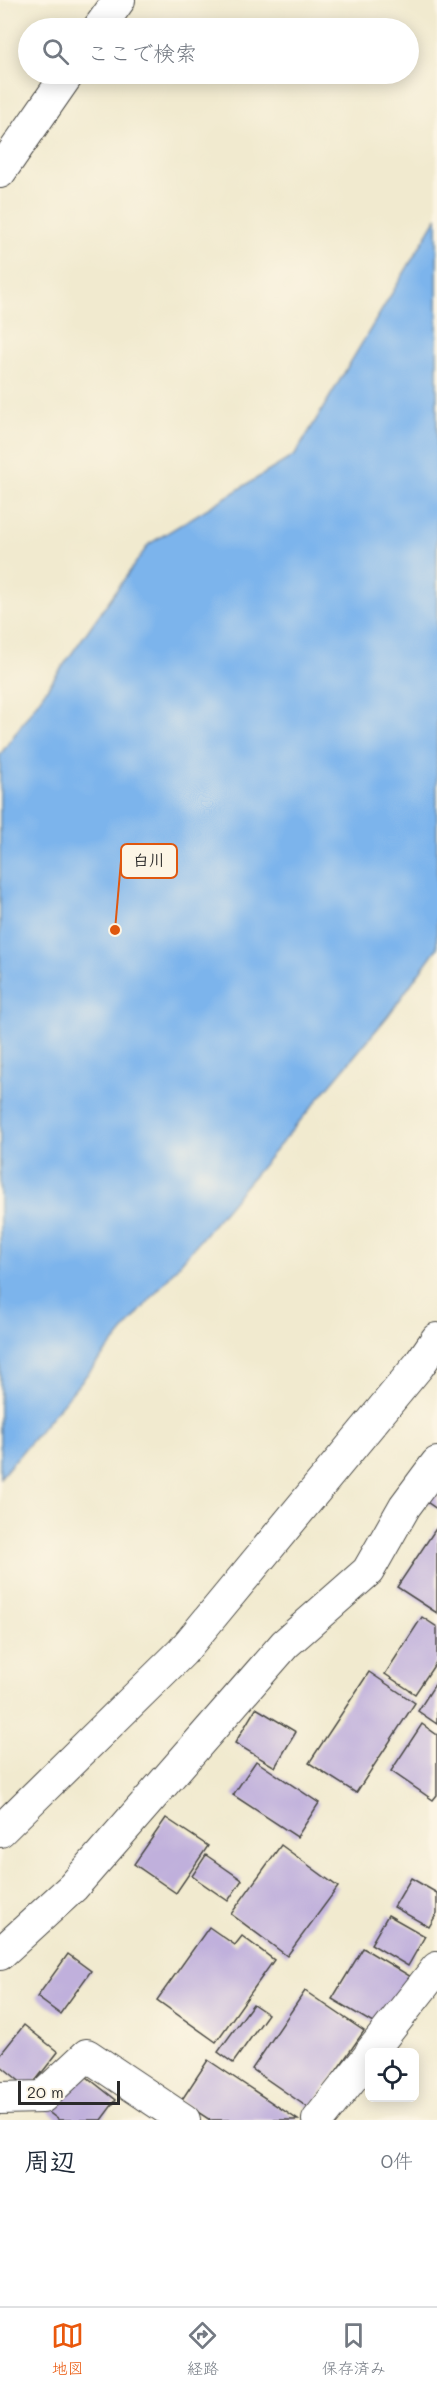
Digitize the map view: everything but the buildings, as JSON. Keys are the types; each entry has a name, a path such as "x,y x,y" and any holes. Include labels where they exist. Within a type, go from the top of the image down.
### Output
{"street":[{"path":"106,18 119,0"},
{"path":"0,172 61,84"},
{"path":"0,1831 182,1652 419,1365 437,1339"},
{"path":"0,1954 73,1887 285,1644 368,1571 405,1506 437,1463"},
{"path":"375,2048 437,1968"},
{"path":"0,2098 42,2097 87,2055 184,2120"},
{"path":"318,2120 365,2060"}],"water":[{"path":"437,218 437,948 388,1016 0,1478 0,755 149,544 295,455"}],"place":[{"name":"白川","path":"115,930"}]}
